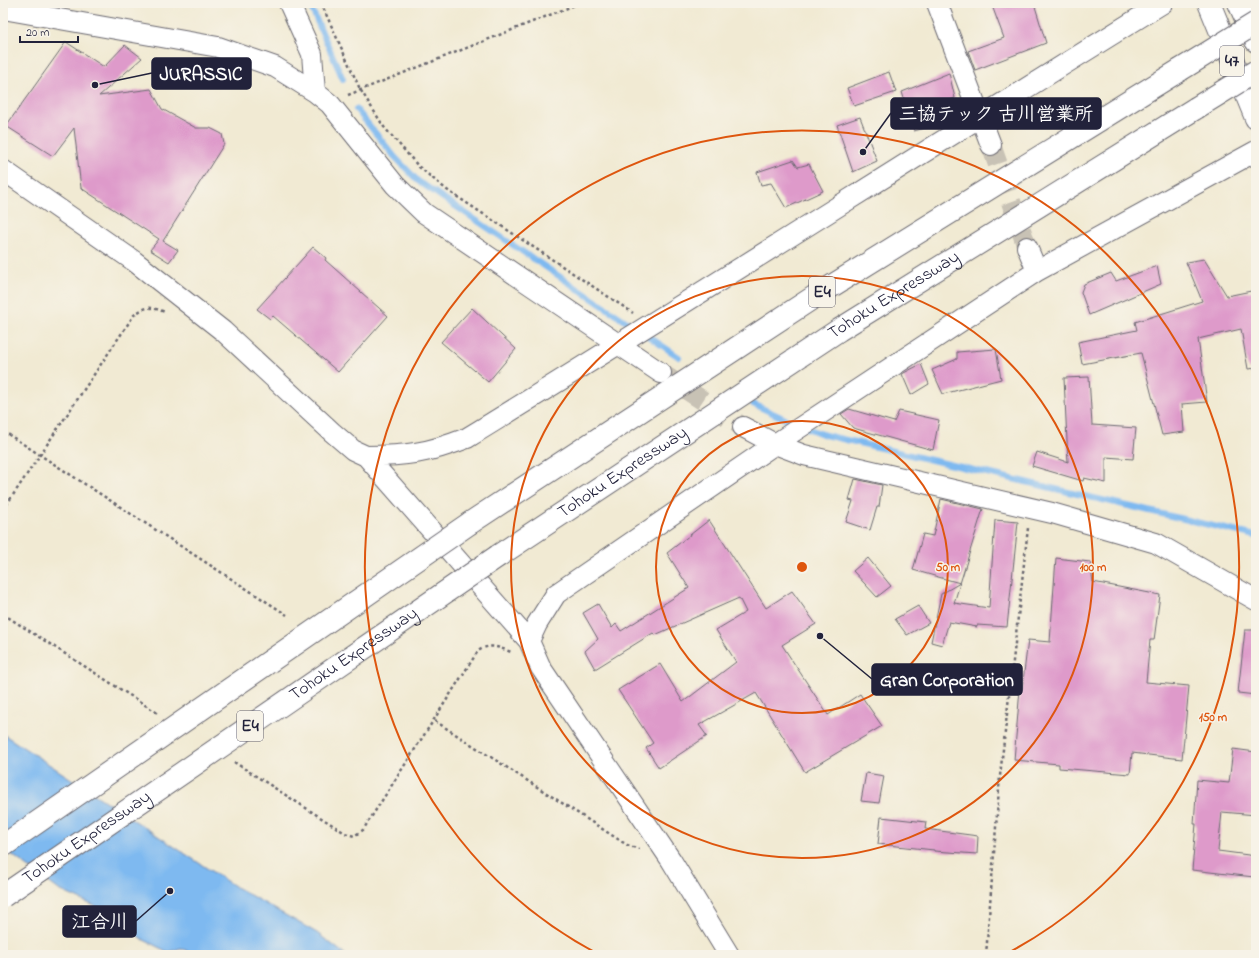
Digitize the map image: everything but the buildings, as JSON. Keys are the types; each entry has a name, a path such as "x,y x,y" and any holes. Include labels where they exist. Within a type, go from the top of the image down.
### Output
{"highway":[{"name":"47","path":"1209,3 1256,118"},
{"name":"47","path":"1240,3 1256,41"},
{"name":"E4","path":"3,846 470,522 814,297 1256,23"},
{"name":"Tohoku Expressway","path":"3,896 498,556 839,330 1256,71"}],"street":[{"path":"289,3 312,54 323,98"},
{"path":"937,3 991,145"},
{"path":"366,456 401,456 436,450 467,438 638,333 980,116 1162,3"},
{"path":"3,9 218,47 274,67 323,98 395,185 424,213 638,333 661,373"},
{"path":"529,641 537,624 556,594 776,444 1037,271 1256,151"},
{"path":"3,170 134,261 217,326 332,432 353,450 366,456 529,641 541,668 671,860 729,955"},
{"path":"1027,247 1037,271"},
{"path":"743,427 776,444 804,455 1030,508 1156,543 1256,600"}],"path":[{"path":"321,3 360,89 384,127 419,167 447,190 638,333"},
{"path":"323,98 360,89 580,3"},
{"path":"3,510 134,315 143,308 152,308 166,312"},
{"path":"3,431 287,615"},
{"path":"986,955 1000,776 1030,508"},
{"path":"434,721 627,845 642,850"}],"water":[{"path":"3,734 234,886 317,933 346,955 195,955 181,948 168,952 142,939 108,912 59,890 3,848"}],"waterway":[{"path":"309,3 343,79"},
{"path":"356,109 394,156 418,181 679,357"},
{"path":"753,404 796,424"},
{"path":"807,428 825,435 1256,536"}],"tunnel":[{"path":"991,145 1027,247"},
{"path":"661,373 743,427"}],"place":[{"name":"JURASSIC","path":"95,85"},
{"name":"三協テック 古川営業所","path":"863,152"},
{"name":"Gran Corporation","path":"820,636"},
{"name":"江合川","path":"170,891"}]}
